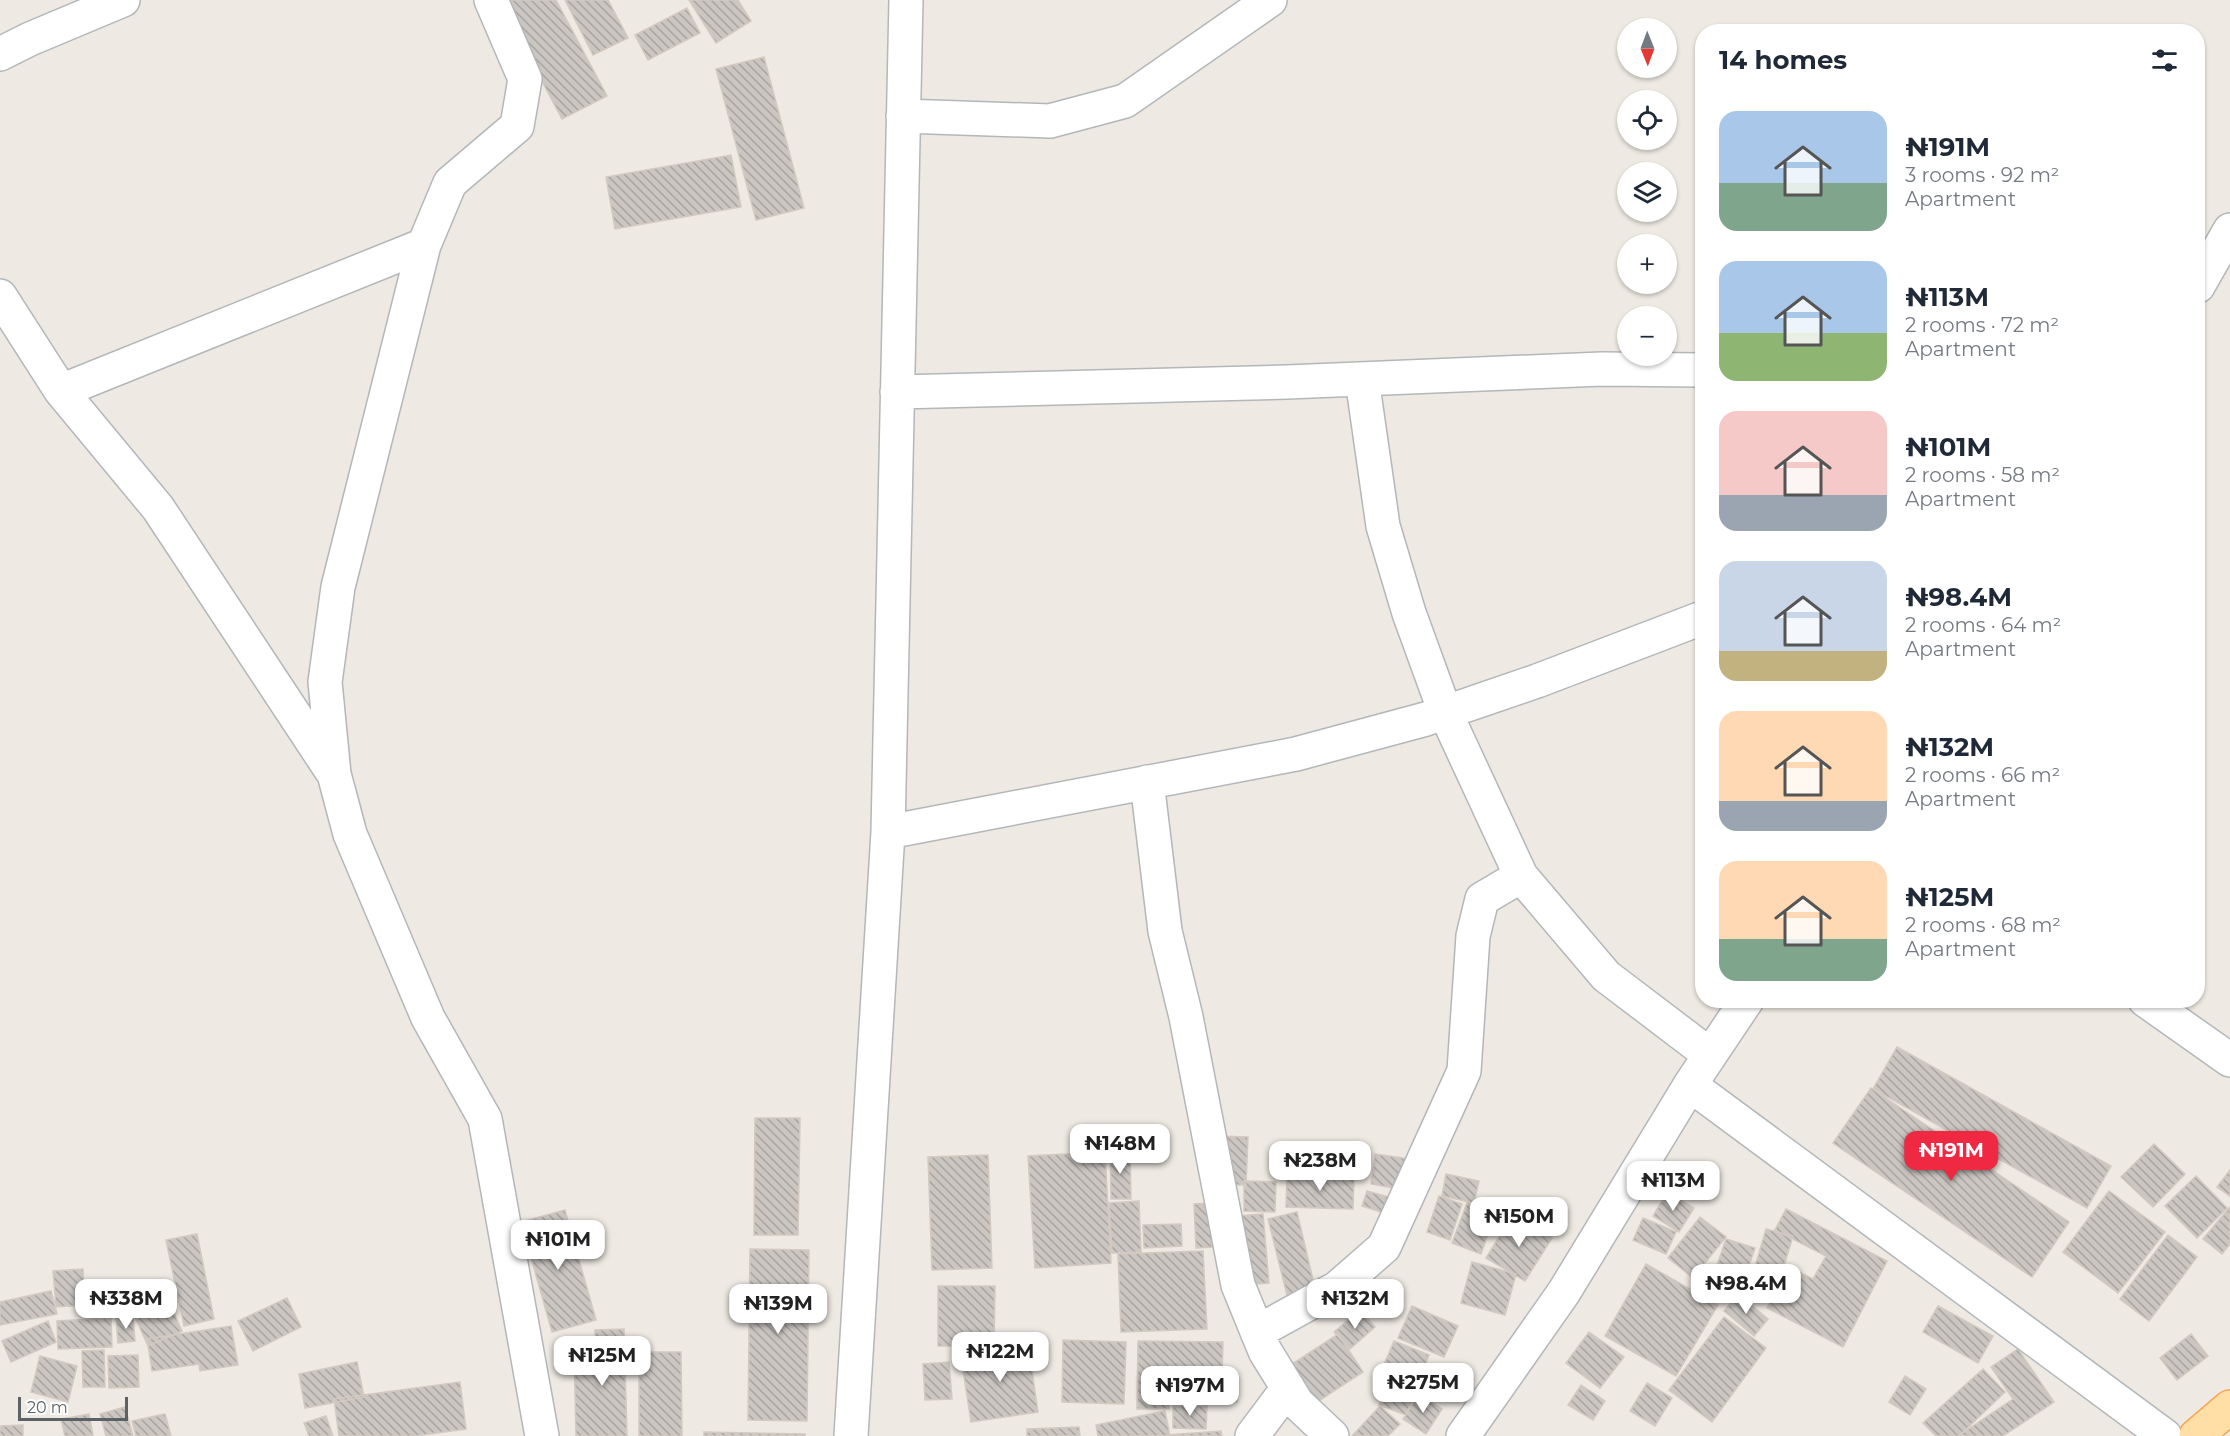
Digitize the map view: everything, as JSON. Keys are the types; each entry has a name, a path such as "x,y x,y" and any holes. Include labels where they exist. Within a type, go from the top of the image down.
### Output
{"main road":[{"path":"2196,1436 2230,1407"}],"street":[{"path":"0,54 123,0"},
{"path":"491,0 525,79 517,126 450,183 424,245 338,587 325,682 334,774 350,834 428,1018 485,1119 542,1436"},
{"path":"851,1436 888,832 906,0"},
{"path":"903,116 1050,121 1125,101 1270,0"},
{"path":"2205,274 2230,230"},
{"path":"61,391 424,245"},
{"path":"0,296 61,391 158,508 334,774"},
{"path":"897,392 1362,379 1602,369 1695,370"},
{"path":"1362,379 1383,526 1409,613 1445,712 1521,876 1606,976 1710,1055"},
{"path":"888,832 1296,754 1445,712 1537,681 1695,621"},
{"path":"1147,783 1165,931 1186,1017 1238,1285 1265,1351 1297,1403 1332,1436"},
{"path":"1257,1332 1337,1288 1384,1247 1464,1071 1473,936 1482,899 1521,876"},
{"path":"1462,1436 1564,1292 1690,1085 1742,1008"},
{"path":"2156,1008 2230,1060"},
{"path":"1690,1085 2165,1436"},
{"path":"1252,1436 1288,1388"}],"building":[{"path":"499,0 556,0 607,96 562,119"},
{"path":"565,0 608,0 628,38 593,55"},
{"path":"689,0 738,0 751,21 716,43"},
{"path":"687,8 700,33 648,60 635,35"},
{"path":"764,57 804,208 756,220 716,69"},
{"path":"731,155 741,207 615,229 606,177"},
{"path":"1897,1047 2111,1166 2087,1208 1873,1089"},
{"path":"1871,1088 2069,1222 2032,1277 1833,1143"},
{"path":"755,1118 800,1118 798,1235 754,1235"},
{"path":"1217,1136 1248,1137 1246,1185 1216,1185"},
{"path":"2154,1144 2185,1174 2153,1207 2121,1177"},
{"path":"1110,1150 1130,1150 1131,1199 1111,1199"},
{"path":"1105,1152 1111,1263 1035,1268 1028,1156"},
{"path":"1375,1154 1409,1159 1405,1190 1371,1184"},
{"path":"988,1155 992,1268 932,1270 928,1157"},
{"path":"2230,1170 2230,1196 2217,1187"},
{"path":"1287,1174 1354,1176 1353,1209 1286,1207"},
{"path":"1446,1174 1479,1181 1474,1203 1442,1196"},
{"path":"2196,1176 2227,1208 2197,1238 2165,1206"},
{"path":"1244,1181 1276,1182 1275,1212 1244,1211"},
{"path":"1367,1191 1392,1198 1387,1214 1362,1206"},
{"path":"2109,1191 2165,1232 2118,1293 2063,1252"},
{"path":"1667,1192 1694,1208 1679,1232 1653,1216"},
{"path":"1439,1196 1462,1204 1450,1240 1427,1232"},
{"path":"1139,1201 1141,1252 1112,1253 1109,1203"},
{"path":"1211,1203 1213,1247 1196,1248 1194,1204"},
{"path":"1467,1203 1495,1214 1481,1254 1452,1243"},
{"path":"2230,1207 2230,1244 2222,1254 2203,1239"},
{"path":"1786,1209 1887,1261 1843,1347 1767,1308 1789,1267 1813,1279 1826,1256 1775,1230"},
{"path":"565,1210 596,1320 552,1332 521,1222"},
{"path":"1297,1212 1315,1288 1287,1295 1268,1219"},
{"path":"1263,1214 1269,1283 1243,1285 1237,1216"},
{"path":"1513,1214 1552,1238 1525,1281 1486,1258"},
{"path":"1700,1217 1726,1237 1693,1278 1668,1258"},
{"path":"1643,1218 1676,1232 1666,1254 1633,1240"},
{"path":"1181,1224 1182,1246 1144,1248 1143,1225"},
{"path":"1766,1229 1793,1236 1777,1289 1751,1281"},
{"path":"197,1234 214,1319 184,1326 166,1240"},
{"path":"2168,1235 2197,1257 2149,1321 2120,1299"},
{"path":"1726,1239 1755,1248 1738,1298 1709,1289"},
{"path":"750,1249 809,1250 807,1421 748,1420"},
{"path":"1203,1251 1207,1329 1121,1332 1118,1254"},
{"path":"1472,1262 1516,1274 1505,1315 1461,1303"},
{"path":"1646,1264 1718,1305 1676,1376 1605,1336"},
{"path":"83,1269 85,1305 56,1307 53,1271"},
{"path":"938,1286 995,1286 994,1346 938,1346"},
{"path":"51,1291 57,1314 0,1325 0,1302"},
{"path":"1738,1294 1768,1319 1754,1336 1724,1311"},
{"path":"287,1298 301,1327 253,1351 238,1321"},
{"path":"169,1302 182,1331 148,1346 135,1317"},
{"path":"1412,1306 1458,1326 1444,1357 1398,1338"},
{"path":"1938,1306 1993,1336 1978,1363 1923,1332"},
{"path":"1360,1310 1375,1327 1350,1349 1334,1332"},
{"path":"133,1317 135,1341 118,1343 116,1319"},
{"path":"1724,1317 1766,1348 1712,1422 1669,1390"},
{"path":"111,1318 112,1347 58,1349 57,1321"},
{"path":"48,1321 56,1342 11,1362 2,1341"},
{"path":"231,1326 238,1365 200,1371 199,1364 152,1371 147,1339"},
{"path":"624,1329 627,1436 576,1436 574,1351 596,1350 595,1330"},
{"path":"1589,1332 1624,1357 1600,1388 1566,1363"},
{"path":"1338,1334 1363,1372 1308,1408 1283,1370"},
{"path":"2191,1334 2208,1356 2177,1380 2160,1358"},
{"path":"1063,1340 1126,1342 1124,1404 1062,1402"},
{"path":"1138,1341 1223,1342 1222,1374 1169,1373 1169,1409 1137,1409"},
{"path":"1394,1341 1429,1355 1406,1415 1379,1405 1388,1383 1378,1379"},
{"path":"1028,1343 1038,1412 971,1422 961,1357 987,1353 987,1349"},
{"path":"2018,1349 2054,1402 2003,1436 1958,1436 2013,1399 1991,1367"},
{"path":"104,1350 105,1387 83,1387 82,1351"},
{"path":"639,1352 681,1352 682,1436 639,1436"},
{"path":"138,1355 139,1387 109,1388 108,1356"},
{"path":"40,1356 77,1366 68,1402 31,1392"},
{"path":"357,1362 364,1397 305,1408 299,1374"},
{"path":"949,1362 952,1399 925,1400 923,1364"},
{"path":"1983,1369 2005,1392 1959,1436 1936,1436 1923,1423"},
{"path":"1236,1375 1237,1402 1218,1402 1217,1376"},
{"path":"1905,1376 1926,1389 1910,1415 1889,1402"},
{"path":"460,1382 466,1429 415,1436 339,1436 334,1399"},
{"path":"1647,1383 1672,1398 1655,1426 1630,1411"},
{"path":"1581,1385 1605,1401 1593,1420 1568,1405"},
{"path":"1419,1394 1442,1409 1426,1434 1403,1419"},
{"path":"1173,1406 1207,1406 1206,1429 1173,1428"},
{"path":"1380,1406 1400,1424 1388,1436 1352,1436"},
{"path":"125,1407 133,1436 106,1436 100,1414"},
{"path":"1165,1411 1170,1436 1098,1436 1096,1425"},
{"path":"89,1414 93,1436 65,1436 61,1419"},
{"path":"165,1414 171,1436 136,1436 132,1421"},
{"path":"326,1416 333,1436 309,1436 304,1423"},
{"path":"23,1425 23,1436 0,1436 0,1426"},
{"path":"1079,1427 1080,1436 1027,1436 1027,1429"},
{"path":"1221,1431 1222,1436 1153,1436"},
{"path":"704,1432 805,1434 805,1436 704,1436"}]}
